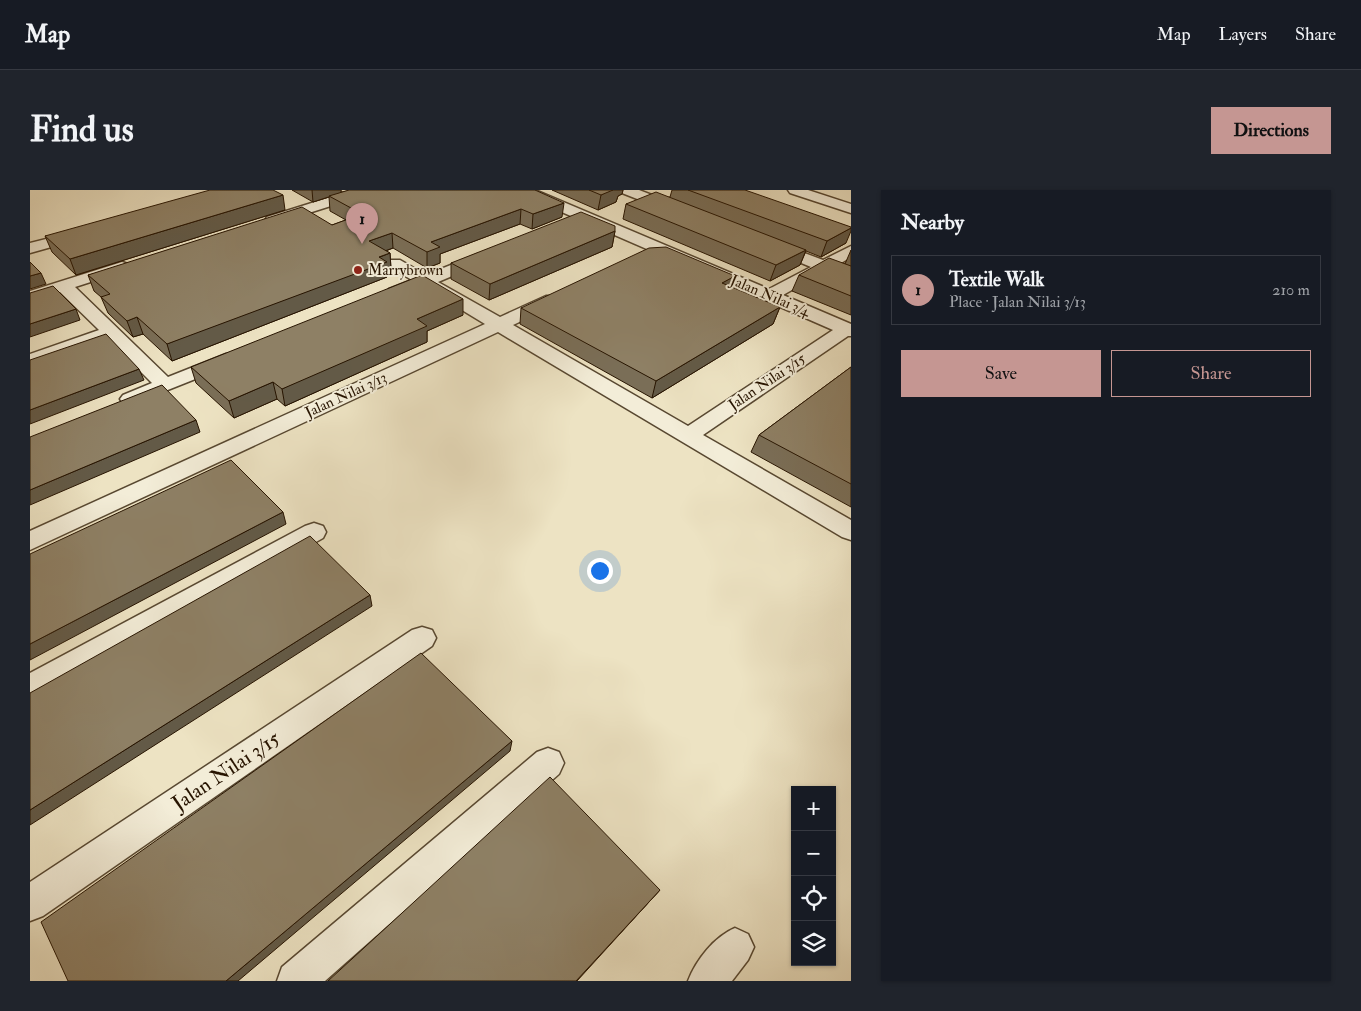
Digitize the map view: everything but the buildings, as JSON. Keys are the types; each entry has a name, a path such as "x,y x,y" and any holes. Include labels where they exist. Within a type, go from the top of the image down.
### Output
{"street":[{"path":"258,224 368,190"},
{"name":"Jalan Nilai 3/4","path":"523,190 849,330"},
{"path":"627,190 688,214"},
{"path":"794,190 851,209"},
{"path":"636,206 668,193"},
{"path":"288,200 319,219"},
{"path":"566,223 612,215"},
{"path":"30,248 95,230"},
{"path":"760,242 851,277"},
{"path":"636,261 662,249"},
{"path":"769,296 851,251"},
{"path":"378,300 496,252"},
{"path":"30,296 138,262"},
{"path":"394,263 851,531"},
{"path":"64,286 165,385 239,355"},
{"name":"Jalan Nilai 3/13","path":"30,542 567,293"},
{"name":"Jalan Nilai 3/15","path":"688,435 849,330"},
{"path":"30,360 111,332"},
{"path":"30,688 314,532"},
{"name":"Jalan Nilai 3/15","path":"30,903 422,638"},
{"path":"296,981 548,762"},
{"path":"707,981 735,947"}],"lane":[{"path":"111,406 165,385"}],"place":[{"name":"Textile Walk","path":"362,244"},
{"name":"Marrybrown","path":"358,270"}]}
